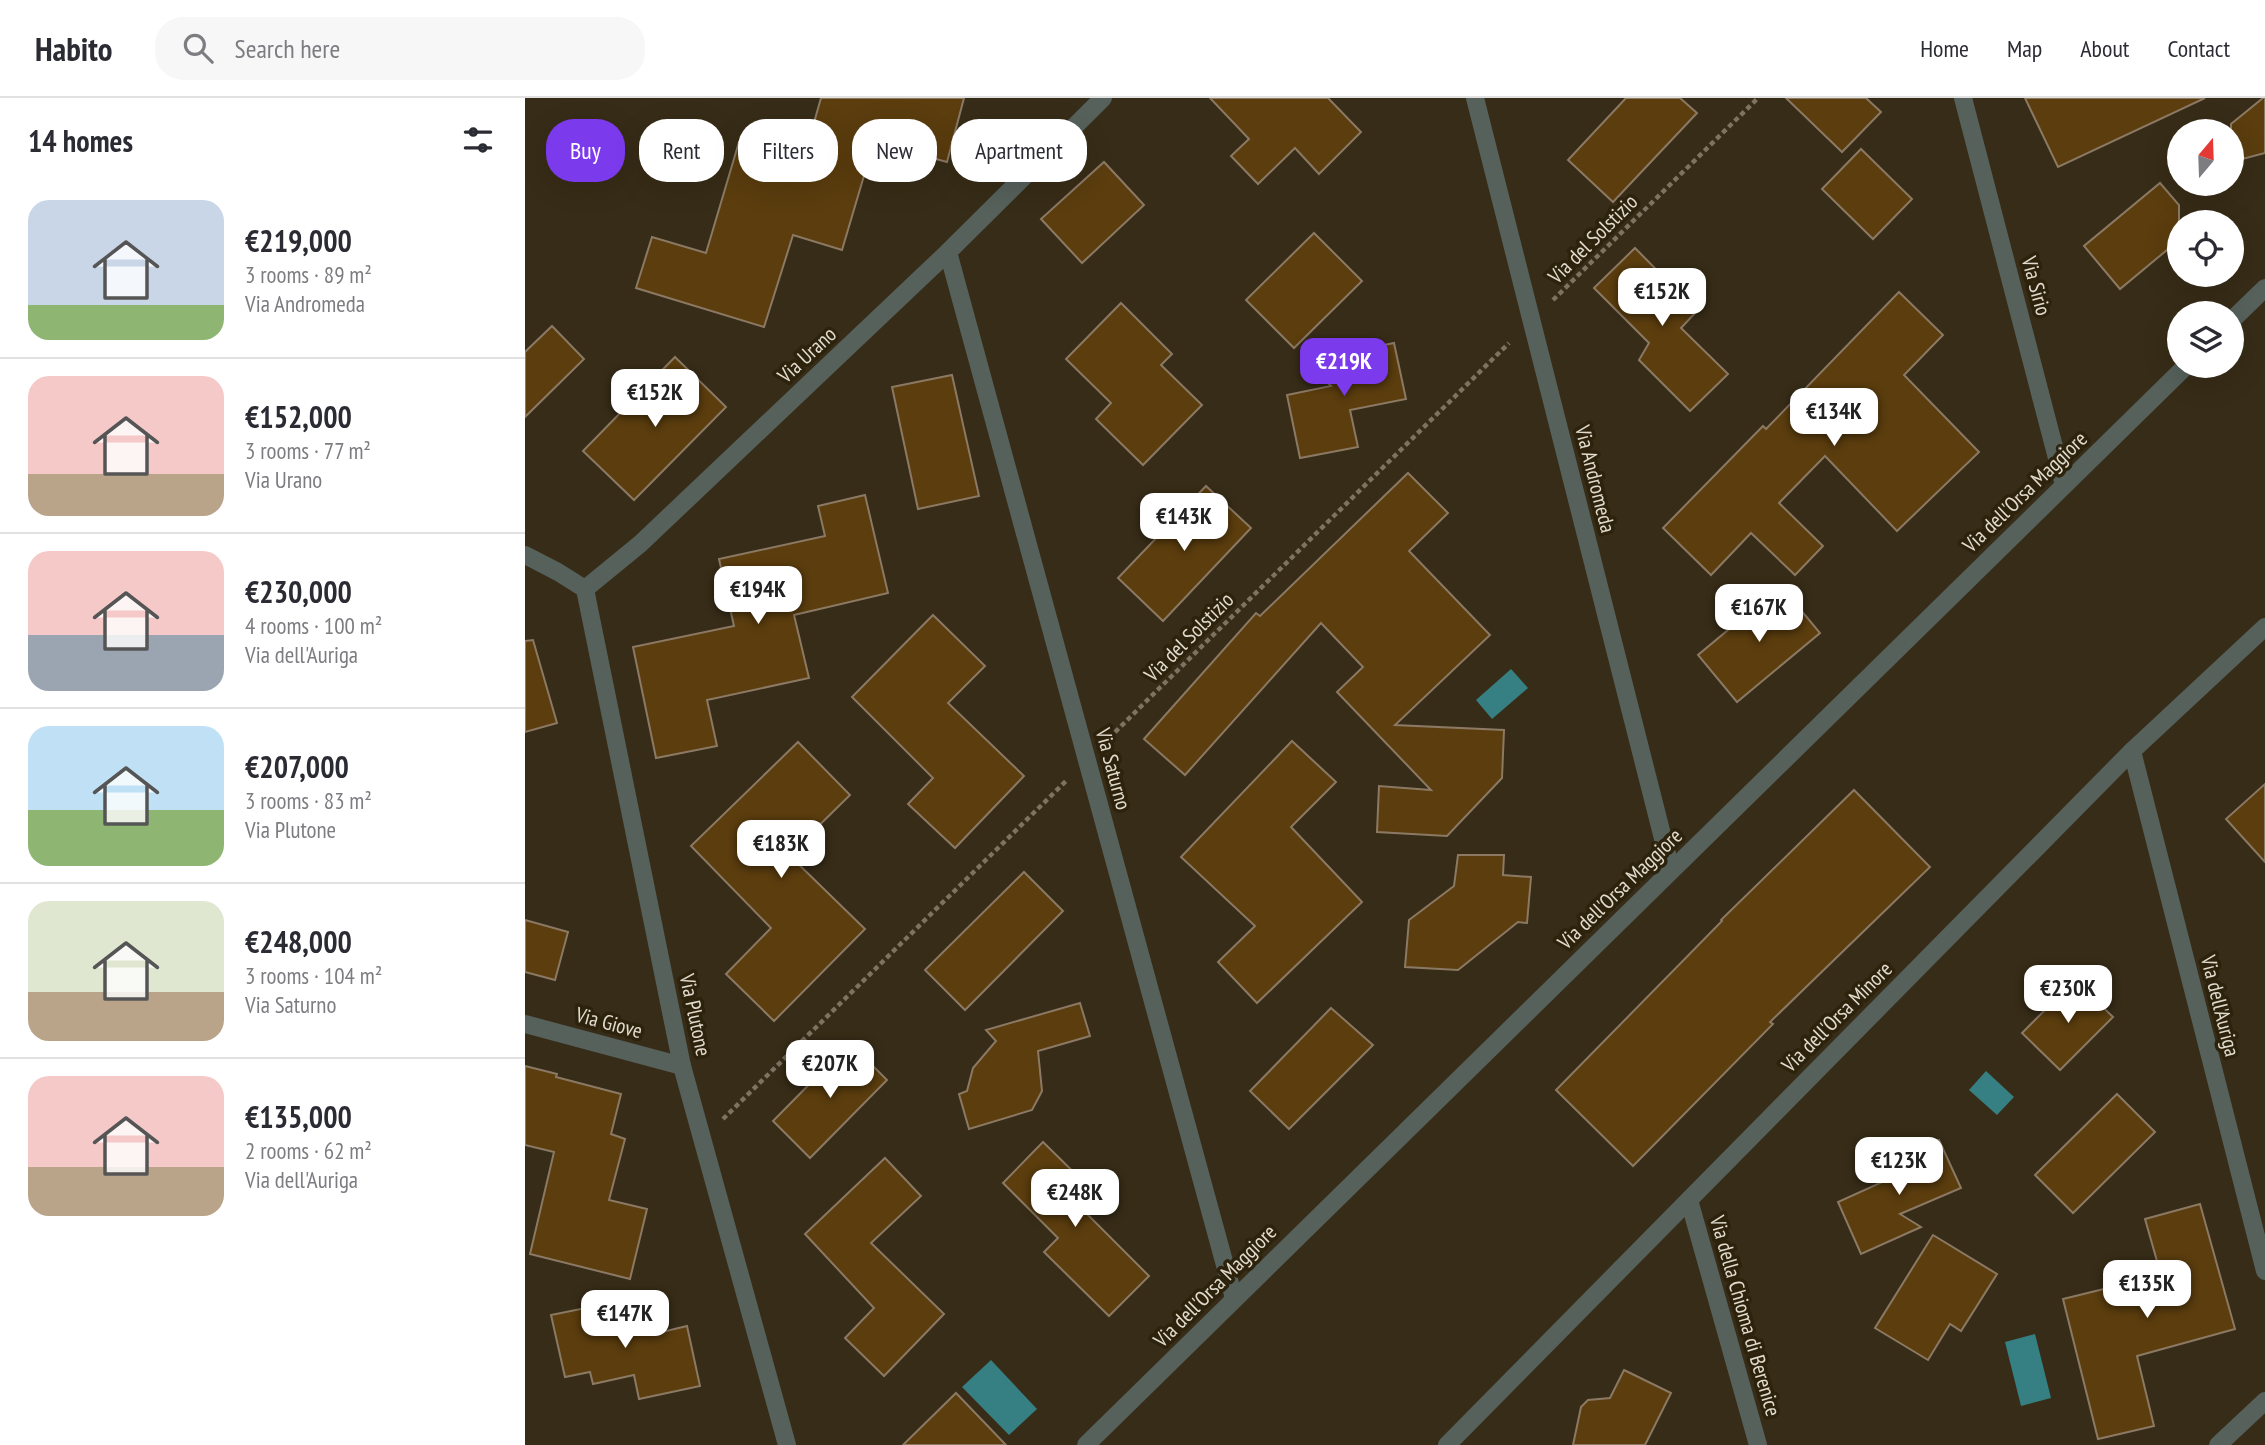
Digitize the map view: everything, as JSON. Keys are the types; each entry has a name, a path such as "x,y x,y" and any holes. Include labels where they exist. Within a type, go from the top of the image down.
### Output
{"street":[{"name":"Via Urano","path":"585,589 640,544 948,253 1103,98"},
{"name":"Via Andromeda","path":"1475,98 1671,870"},
{"name":"Via Sirio","path":"1963,98 2064,485"},
{"name":"Via Saturno","path":"948,253 1234,1298"},
{"path":"2244,308 2265,288"},
{"name":"Via dell'Orsa Maggiore","path":"1086,1445 2174,378"},
{"path":"525,555 585,589"},
{"name":"Via Plutone","path":"585,589 682,1066 786,1445"},
{"name":"Via dell'Orsa Minore","path":"1447,1445 2132,751 2265,627"},
{"name":"Via dell'Auriga","path":"2132,751 2265,1271"},
{"name":"Via Giove","path":"525,1024 682,1066"},
{"name":"Via della Chioma di Berenice","path":"1689,1200 1758,1445"},
{"path":"2218,1445 2265,1401"}],"path":[{"name":"Via del Solstizio","path":"703,1139 1758,98"}],"water":[{"path":"1511,669 1528,688 1492,719 1476,700"},
{"path":"1986,1071 2014,1097 1997,1115 1969,1090"},
{"path":"2035,1334 2051,1398 2021,1406 2005,1342"},
{"path":"991,1360 1037,1409 1009,1435 962,1387"}],"building":[{"path":"821,98 964,98 958,119 951,119 951,147 947,162 937,159 937,119 852,119 852,182 862,182 842,250 793,235 764,327 636,288 652,237 706,253 738,145 738,182 838,182 838,119 815,119"},
{"path":"1210,98 1328,98 1361,132 1319,174 1295,148 1258,184 1231,156 1249,139"},
{"path":"1626,98 1680,98 1697,113 1613,202 1568,160"},
{"path":"1786,98 1866,98 1881,112 1842,152"},
{"path":"2025,98 2205,98 2058,167"},
{"path":"2265,98 2265,153 2244,159 2244,119 2237,119"},
{"path":"1861,149 1912,199 1873,239 1822,189"},
{"path":"1104,162 1144,205 1082,263 1041,219 1082,182 1087,182 1087,177"},
{"path":"2160,183 2167,191 2167,196 2171,196 2179,205 2179,210 2167,210 2167,250 2120,289 2084,246"},
{"path":"1314,233 1362,281 1294,348 1246,300"},
{"path":"1635,248 1697,311 1681,328 1728,374 1690,411 1639,360 1649,343 1594,288"},
{"path":"1899,292 1943,335 1904,375 1979,452 1897,531 1825,456 1779,503 1823,546 1795,575 1751,533 1711,575 1663,528 1763,426 1766,429"},
{"path":"1121,303 1172,354 1161,365 1202,405 1143,465 1096,419 1111,403 1066,359"},
{"path":"552,326 584,359 525,417 525,352"},
{"path":"1394,343 1406,399 1350,410 1358,447 1300,458 1287,395 1331,386 1306,361"},
{"path":"675,357 726,407 634,500 583,451"},
{"path":"952,375 979,496 918,509 892,387"},
{"path":"1408,473 1448,513 1409,551 1490,635 1395,725 1504,730 1502,778 1447,836 1377,832 1379,786 1431,790 1337,692 1363,667 1321,623 1185,775 1144,739 1256,613 1260,616"},
{"path":"1206,486 1251,528 1163,621 1118,578"},
{"path":"865,495 888,593 794,615 809,678 707,700 717,746 656,758 633,647 734,626 719,559 825,536 818,506"},
{"path":"1781,586 1820,633 1737,702 1698,655"},
{"path":"933,615 985,666 948,703 1024,776 955,848 908,804 933,778 852,697"},
{"path":"533,640 557,723 525,732 525,641"},
{"path":"1292,741 1336,782 1291,827 1362,902 1257,1003 1218,962 1255,926 1181,857"},
{"path":"798,742 850,795 789,855 865,929 774,1021 726,974 771,928 691,846"},
{"path":"2265,784 2265,862 2226,819"},
{"path":"1854,790 1930,867 1770,1022 1773,1024 1633,1166 1556,1090 1721,920"},
{"path":"1458,855 1504,855 1503,875 1531,877 1527,923 1518,922 1458,970 1405,967 1409,920 1454,886"},
{"path":"1024,872 1063,911 965,1010 925,970"},
{"path":"525,920 568,932 555,980 525,972"},
{"path":"2075,980 2113,1017 2060,1070 2022,1033"},
{"path":"1080,1003 1090,1036 1038,1051 1042,1091 1032,1110 969,1129 959,1094 967,1091 973,1068 996,1041 986,1030"},
{"path":"1331,1008 1373,1045 1289,1129 1250,1091"},
{"path":"850,1043 887,1080 810,1158 773,1121"},
{"path":"525,1066 621,1094 611,1134 625,1139 609,1200 647,1209 630,1279 530,1254 554,1152 525,1145"},
{"path":"2117,1094 2155,1132 2073,1213 2035,1175"},
{"path":"1939,1140 1961,1188 1900,1214 1921,1227 1861,1254 1838,1202 1889,1179 1883,1165"},
{"path":"1043,1142 1101,1199 1087,1214 1149,1276 1109,1316 1044,1252 1058,1238 1003,1183"},
{"path":"885,1158 921,1196 871,1243 944,1314 884,1376 845,1338 874,1308 805,1234"},
{"path":"2200,1204 2235,1329 2137,1356 2154,1426 2098,1439 2063,1299 2161,1275 2145,1219"},
{"path":"1933,1235 1997,1274 1961,1331 1950,1324 1928,1360 1875,1328"},
{"path":"625,1300 618,1328 659,1319 662,1332 687,1326 700,1386 639,1399 634,1375 593,1384 590,1372 565,1377 551,1315"},
{"path":"1624,1370 1671,1393 1645,1445 1573,1445 1581,1407 1588,1400 1610,1398"},
{"path":"956,1393 1006,1445 903,1445"}]}
